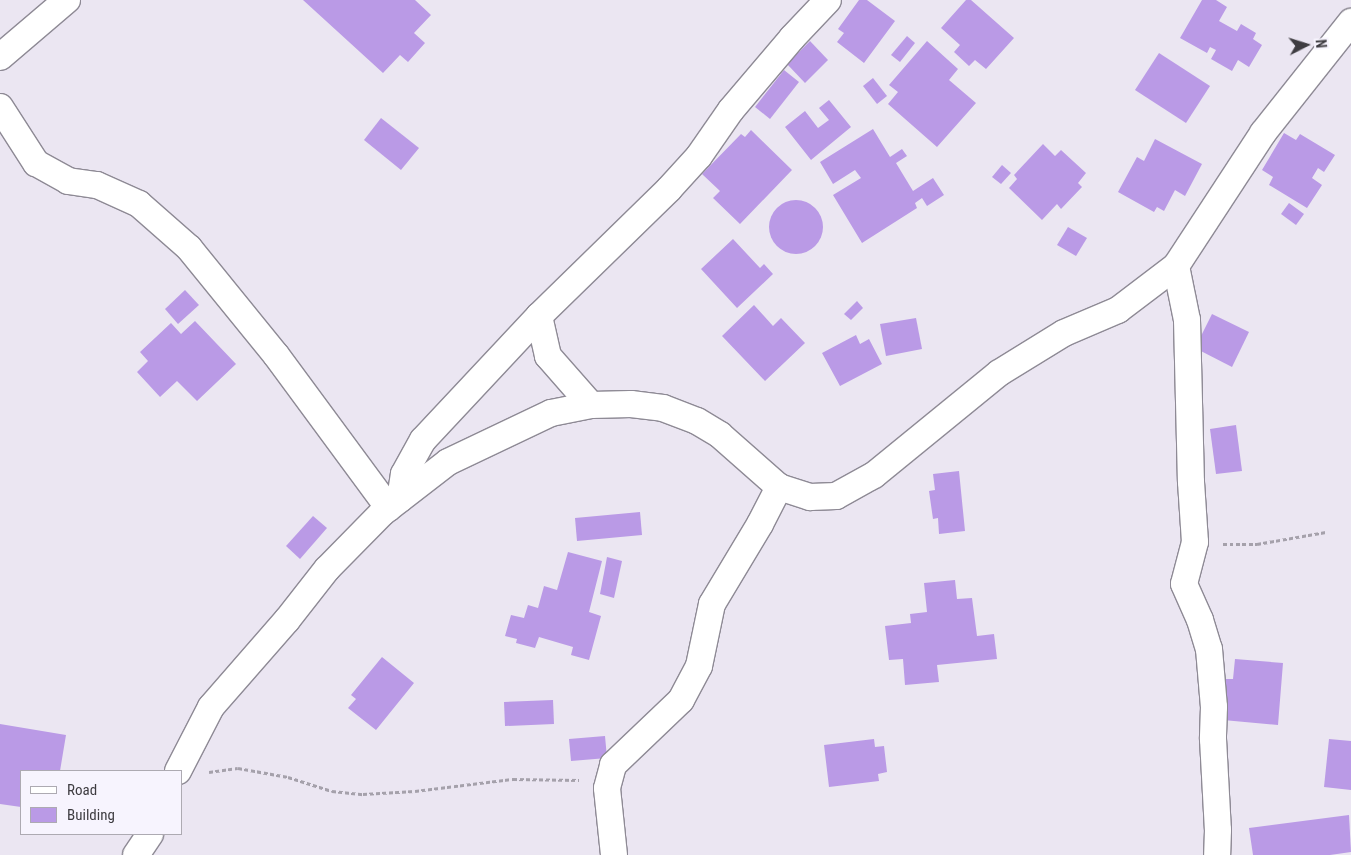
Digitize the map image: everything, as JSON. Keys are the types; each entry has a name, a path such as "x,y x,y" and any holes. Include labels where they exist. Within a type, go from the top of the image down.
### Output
{"street":[{"path":"0,58 67,0"},
{"path":"394,503 404,474 423,440 539,316 669,189 699,156 731,110 828,0"},
{"path":"189,772 211,707 287,620 327,569 394,503 448,462 552,413 591,405 631,404 662,408 697,421 720,435 779,487 810,497 836,496 874,476 999,373 1064,333 1118,310 1176,266 1262,133 1351,22"},
{"path":"0,107 36,163 68,181 97,185 139,204 189,248 394,503"},
{"path":"1176,266 1187,320 1190,482 1195,542 1184,584 1200,620 1209,649 1214,699 1213,739 1218,830 1217,855"},
{"path":"539,316 548,356 591,405"},
{"path":"614,855 606,788 613,765 681,700 699,666 712,604 760,524 779,487"},
{"path":"136,855 149,835"}],"path":[{"path":"1195,542 1257,544 1326,532"},
{"path":"189,772 238,768 288,777 332,791 362,794 414,791 514,780 608,781"}],"building":[{"path":"303,0 415,0 431,15 414,33 425,43 408,62 400,55 383,73"},
{"path":"859,0 867,0 895,21 864,63 837,42 844,33 838,29"},
{"path":"966,0 971,0 1014,38 986,69 975,60 969,66 954,52 960,45 941,28"},
{"path":"1202,0 1216,0 1227,7 1219,21 1237,31 1241,24 1256,33 1253,39 1262,45 1249,67 1238,60 1232,71 1211,59 1216,50 1210,47 1207,53 1180,38"},
{"path":"907,36 915,43 900,62 891,55"},
{"path":"810,41 828,60 805,83 787,64"},
{"path":"927,41 958,69 949,80 976,103 937,147 888,104 898,92 889,85"},
{"path":"1159,53 1210,86 1186,123 1135,90"},
{"path":"784,70 799,82 770,119 755,107"},
{"path":"873,78 887,96 877,104 863,86"},
{"path":"829,100 851,127 811,160 785,127 805,111 818,128 829,120 819,108"},
{"path":"381,118 419,148 401,170 364,140"},
{"path":"873,129 890,157 902,149 907,156 896,163 913,191 933,178 944,195 927,206 922,198 915,203 917,208 862,243 833,195 861,178 855,170 833,184 820,162"},
{"path":"751,130 792,170 740,224 713,198 720,191 702,174 741,134 745,137"},
{"path":"1284,133 1296,140 1300,134 1335,155 1324,172 1318,168 1312,178 1322,185 1307,208 1269,185 1273,177 1262,170"},
{"path":"1155,139 1202,164 1185,196 1175,190 1164,211 1157,207 1154,212 1118,192 1137,157 1144,161"},
{"path":"1043,144 1055,156 1061,150 1086,173 1078,183 1082,187 1061,209 1057,204 1042,220 1009,188 1017,179 1014,175"},
{"path":"1002,165 1011,173 1001,184 992,177"},
{"path":"796,200 806,202 815,208 821,217 823,227 821,237 815,246 806,252 796,254 786,252 777,246 771,237 769,227 771,217 777,208 786,202"},
{"path":"1289,203 1304,214 1296,225 1281,214"},
{"path":"1068,227 1087,238 1076,256 1057,245"},
{"path":"733,239 760,268 764,264 773,274 737,308 701,269"},
{"path":"185,290 199,305 178,324 165,309"},
{"path":"857,301 863,308 851,320 844,314"},
{"path":"754,305 773,326 781,318 805,343 765,381 722,336"},
{"path":"1212,314 1249,332 1232,367 1195,348"},
{"path":"916,318 922,349 886,356 880,324"},
{"path":"195,321 236,364 197,401 177,381 160,397 137,372 148,361 140,352 171,323 181,334"},
{"path":"856,335 860,344 869,339 882,364 840,386 822,353"},
{"path":"1236,425 1242,471 1216,474 1210,429"},
{"path":"959,471 965,531 939,534 938,518 933,519 929,491 935,490 933,474"},
{"path":"640,512 642,535 577,541 575,518"},
{"path":"313,516 327,528 300,559 286,546"},
{"path":"568,552 602,561 589,612 601,616 589,660 571,655 573,647 539,637 535,648 516,643 517,639 505,636 511,615 524,618 528,605 538,608 544,586 557,590"},
{"path":"607,557 622,561 614,598 600,594"},
{"path":"955,580 957,599 972,598 977,636 994,634 997,659 937,665 939,682 905,685 903,659 889,660 885,626 911,623 910,614 927,612 924,583"},
{"path":"382,657 414,683 376,730 348,708 356,699 351,695"},
{"path":"1235,659 1283,663 1278,725 1223,720 1226,679 1233,679"},
{"path":"553,700 554,724 505,726 504,702"},
{"path":"0,724 66,735 60,770 20,770 20,807 0,804"},
{"path":"605,736 607,758 571,761 569,739"},
{"path":"874,739 875,747 884,746 887,772 878,774 879,781 829,787 824,745"},
{"path":"1329,739 1351,741 1351,790 1324,787"},
{"path":"1349,815 1351,852 1330,855 1253,855 1249,828"}]}
